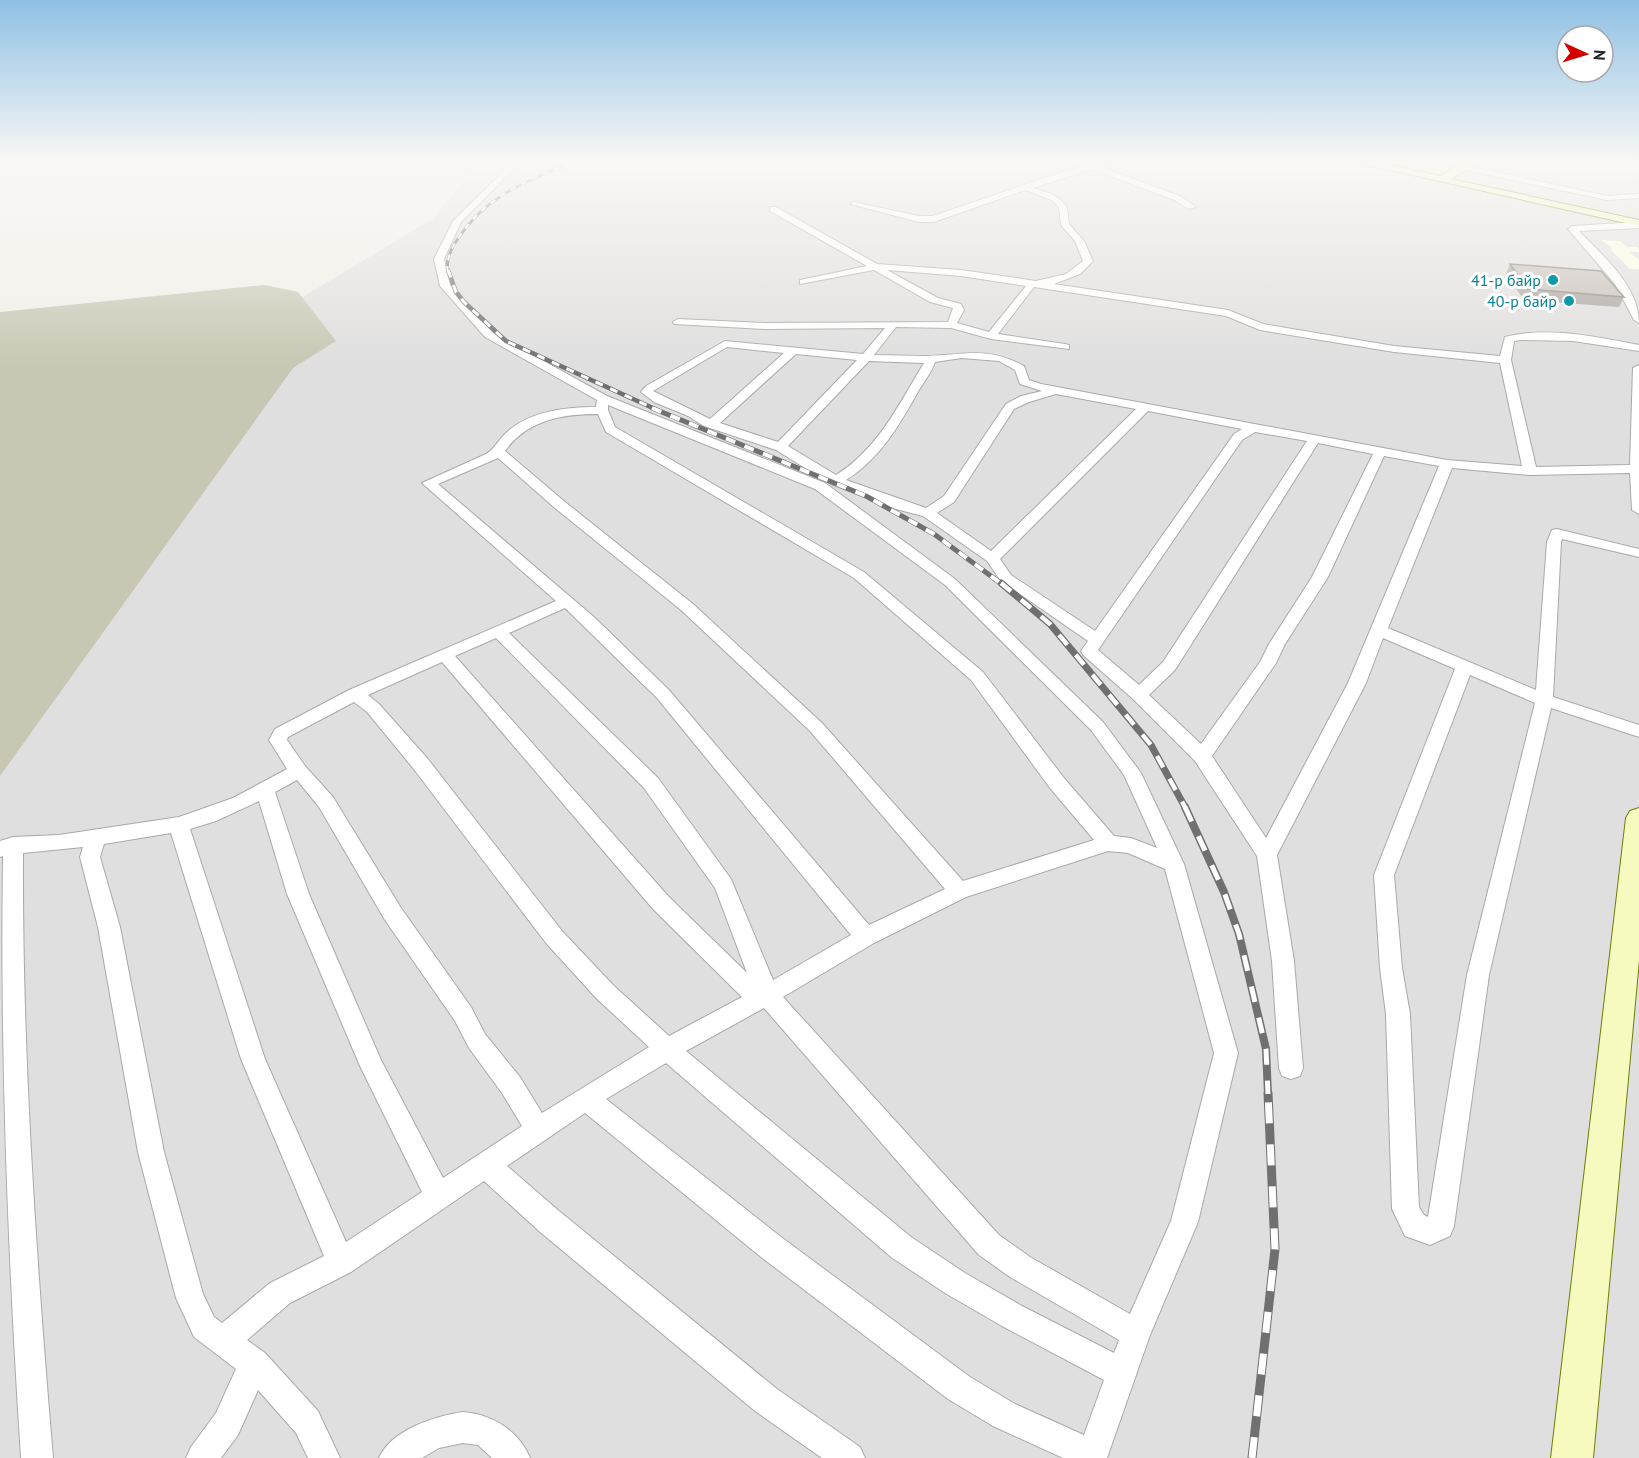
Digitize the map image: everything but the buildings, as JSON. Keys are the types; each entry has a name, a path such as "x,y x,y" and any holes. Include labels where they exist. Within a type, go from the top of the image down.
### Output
{"street":[{"path":"452,231 439,259 445,286 489,334 603,405 820,486 950,582 1097,726 1132,773 1174,864 1226,1053 1184,1222 1136,1334 1091,1456 1004,1415 960,1388 771,1247 586,1098"},
{"path":"812,231 934,300 957,306 959,309 951,325"},
{"path":"991,336 1031,285 1064,279 1081,271 1088,261 1085,249 1074,231"},
{"path":"1579,231 1624,290 1639,320"},
{"path":"803,282 876,267 961,273 1228,313 1250,325 1394,349 1505,360"},
{"path":"678,322 766,326 951,325 991,336 1065,347"},
{"path":"780,447 867,358 893,324"},
{"path":"960,347 970,329"},
{"path":"1530,471 1505,360 1509,339 1515,337 1584,340 1639,348"},
{"path":"1097,640 1006,578 992,558 928,513 902,506 836,481 780,447 712,424 699,415 658,400 647,392 650,388 725,344 867,358 928,358 960,347 1014,363 1022,372 1024,382 1056,391 1380,454 1447,464 1530,471 1636,469"},
{"path":"712,424 793,351"},
{"path":"836,481 868,457 887,432 930,363 928,358"},
{"path":"1639,368 1636,469 1639,510"},
{"path":"928,513 949,499 1010,406 1025,399 1056,391"},
{"path":"603,405 550,416 521,427 508,437 498,452 429,483 588,620 663,694 866,937"},
{"path":"603,405 610,429 859,575 977,676 1057,783 1108,843"},
{"path":"992,558 1144,408"},
{"path":"1251,429 1238,437 1089,651 1139,695 1202,756 1267,855 1283,961 1291,1068"},
{"path":"1139,695 1169,666 1313,441"},
{"path":"498,452 687,607 816,727 959,891"},
{"path":"1202,756 1268,663 1277,644 1320,577 1380,454"},
{"path":"1267,855 1357,683 1380,632 1447,464"},
{"path":"1465,666 1384,875 1391,968 1398,1014 1406,1209 1415,1226 1430,1231 1440,1226 1478,975 1544,700 1554,542 1557,533 1639,553"},
{"path":"538,1129 511,1085 477,1041 464,1014 393,914 326,802 298,771 278,740 281,733 355,694 566,602"},
{"path":"499,632 651,783 724,885 763,997"},
{"path":"1380,632 1544,700 1639,731"},
{"path":"445,655 662,903 763,997 989,1245 1020,1268 1136,1334"},
{"path":"355,694 373,708 408,748 554,937 605,992 667,1049 901,1247 993,1305 1123,1373"},
{"path":"37,1458 26,1318 12,1025 7,847 55,843 177,824 219,811 265,790 298,771"},
{"path":"265,790 297,894 372,1065 438,1195"},
{"path":"1572,1458 1639,818"},
{"path":"177,824 253,1059 341,1262"},
{"path":"96,836 90,857 109,927 151,1152 190,1298 204,1327 254,1364 307,1422 324,1458"},
{"path":"222,1342 280,1293 341,1262 438,1195 488,1166 538,1129 586,1098 667,1049 866,937 959,891 1108,843 1131,846 1174,864"},
{"path":"488,1166 549,1221 765,1400 849,1458"},
{"path":"202,1458 227,1424 254,1364"},
{"path":"395,1458 437,1434 463,1428 486,1432 514,1458"}],"shaded area":[{"path":"412,231 1639,231 1639,1458 0,1458 0,480"},
{"path":"1601,240 1620,241 1627,247 1638,247 1639,252 1630,252 1639,260 1639,269 1630,269 1610,249 1612,249 1610,246"},
{"path":"264,285 298,292 336,341 293,368 0,776 0,312"}],"railway":[{"path":"448,272 448,259 464,231"},
{"path":"448,270 456,292 464,302 506,341 655,409"},
{"path":"652,408 866,496 934,534 1003,585"},
{"path":"1001,583 1050,624 1151,745 1185,808"},
{"path":"1185,808 1224,892 1239,934 1266,1049 1268,1094"},
{"path":"1252,1458 1275,1249 1268,1093"}],"place":[{"name":"41-р байр","path":"1553,280"},
{"name":"40-р байр","path":"1569,301"}]}
